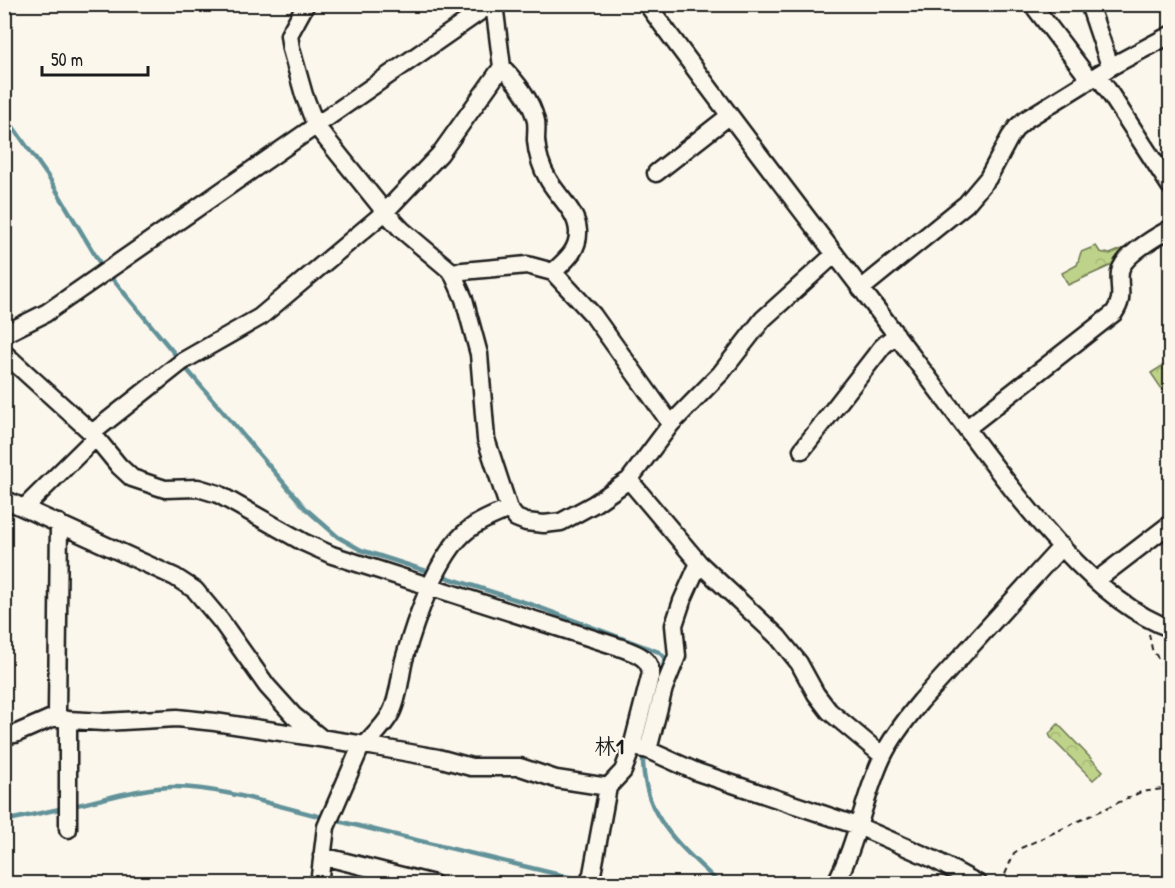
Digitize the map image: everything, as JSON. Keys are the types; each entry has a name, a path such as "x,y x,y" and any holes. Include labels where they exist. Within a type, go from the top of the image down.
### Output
{"street":[{"path":"306,4 289,35 294,61 316,126 385,212 402,230 452,272 464,298 479,354 486,439 509,509 516,518 526,522 544,524 561,522 594,504 629,480 671,424 721,373 763,319 835,254"},
{"path":"647,4 1009,486 1062,546 1097,580 1127,606 1152,622 1170,628"},
{"path":"1032,4 1094,77 1170,186"},
{"path":"1089,4 1112,66"},
{"path":"4,334 46,313 98,278 483,6 502,67 530,102 536,123 540,163 548,180 575,218 578,229 577,244 570,255 553,272"},
{"path":"861,289 966,204 988,178 1017,127 1025,120 1112,66 1170,35"},
{"path":"25,507 94,435 183,361 260,317 385,212 440,154 502,67"},
{"path":"657,173 729,116"},
{"path":"967,429 1114,313 1119,305 1120,274 1124,261 1170,229"},
{"path":"452,272 527,265 553,272 593,315 671,424"},
{"path":"802,450 882,347 896,334"},
{"path":"4,353 94,435 132,478 165,489 198,488 218,494 303,542 332,555 619,647 645,658 650,665 651,674 640,748"},
{"path":"629,480 699,563 778,637 799,663 829,711 883,756"},
{"path":"4,499 175,578 195,590 221,621 267,686 294,716 322,738"},
{"path":"319,884 326,827 363,746 392,711 405,658 440,565 454,543 467,530 509,509"},
{"path":"59,523 57,711 61,719 68,829"},
{"path":"1097,580 1170,524"},
{"path":"835,884 849,855 883,756 921,701 1062,546"},
{"path":"588,884 592,874 608,786 623,771 640,748 677,656 674,625 699,563"},
{"path":"4,736 61,719 104,722 177,718 322,738 471,766 520,767 556,779 608,786"},
{"path":"640,748 697,772 858,826 933,859 979,884"},
{"path":"322,856 434,884"}],"path":[{"path":"1152,622 1149,634 1152,649 1170,676"},
{"path":"1001,884 1014,853 1021,848 1141,792 1170,788"}],"green space":[{"path":"1096,246 1100,252 1110,254 1129,246 1131,249 1114,264 1068,285 1062,273 1077,265 1081,252"},
{"path":"1170,361 1170,401 1151,373"},
{"path":"1058,724 1103,771 1093,780 1051,738 1049,734"}],"waterway":[{"path":"4,114 49,178 101,265 179,359"},
{"path":"184,366 306,509 338,537 361,550 533,605 659,652 665,658 662,671"},
{"path":"643,752 644,775 655,812 677,841 720,884"},
{"path":"73,806 147,789 172,787 229,793 326,818"},
{"path":"4,821 64,808"},
{"path":"334,820 585,881"}],"district":[{"name":"林1","path":"609,746"}]}
